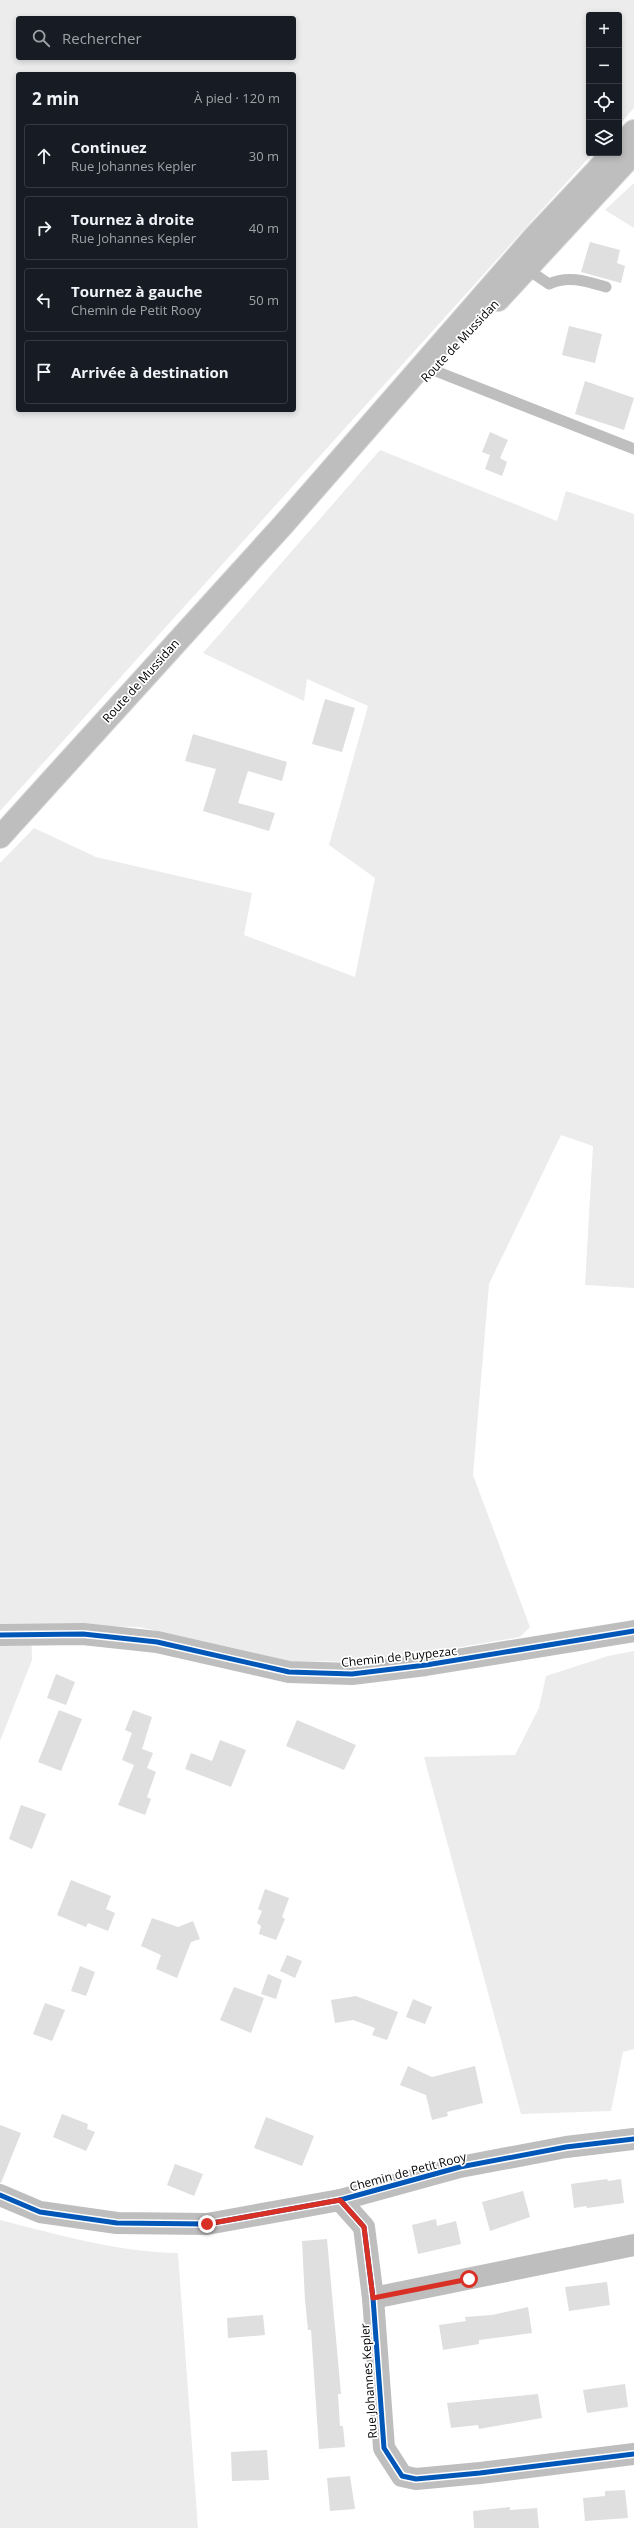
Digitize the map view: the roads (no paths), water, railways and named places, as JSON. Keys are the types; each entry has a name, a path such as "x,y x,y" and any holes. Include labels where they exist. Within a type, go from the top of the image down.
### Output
{"street":[{"path":"622,144 634,131"},
{"name":"Route de Mussidan","path":"0,838 428,367 527,269 634,153"},
{"name":"Route de Mussidan","path":"428,367 535,236 610,156"},
{"name":"Chemin de Puypezac","path":"0,1635 83,1634 157,1642 289,1672 352,1674 434,1664 634,1631"},
{"name":"Chemin de Petit Rooy","path":"0,2195 40,2212 117,2223 207,2224 340,2200 460,2167 566,2147 634,2139"},
{"name":"Rue Johannes Kepler","path":"340,2200 364,2227 373,2298 384,2448 402,2476 416,2479 480,2473 634,2454"},
{"path":"373,2298 634,2245"}],"lane":[{"path":"527,269 548,284 558,279 579,279 606,287"},
{"path":"428,367 634,449"}]}
